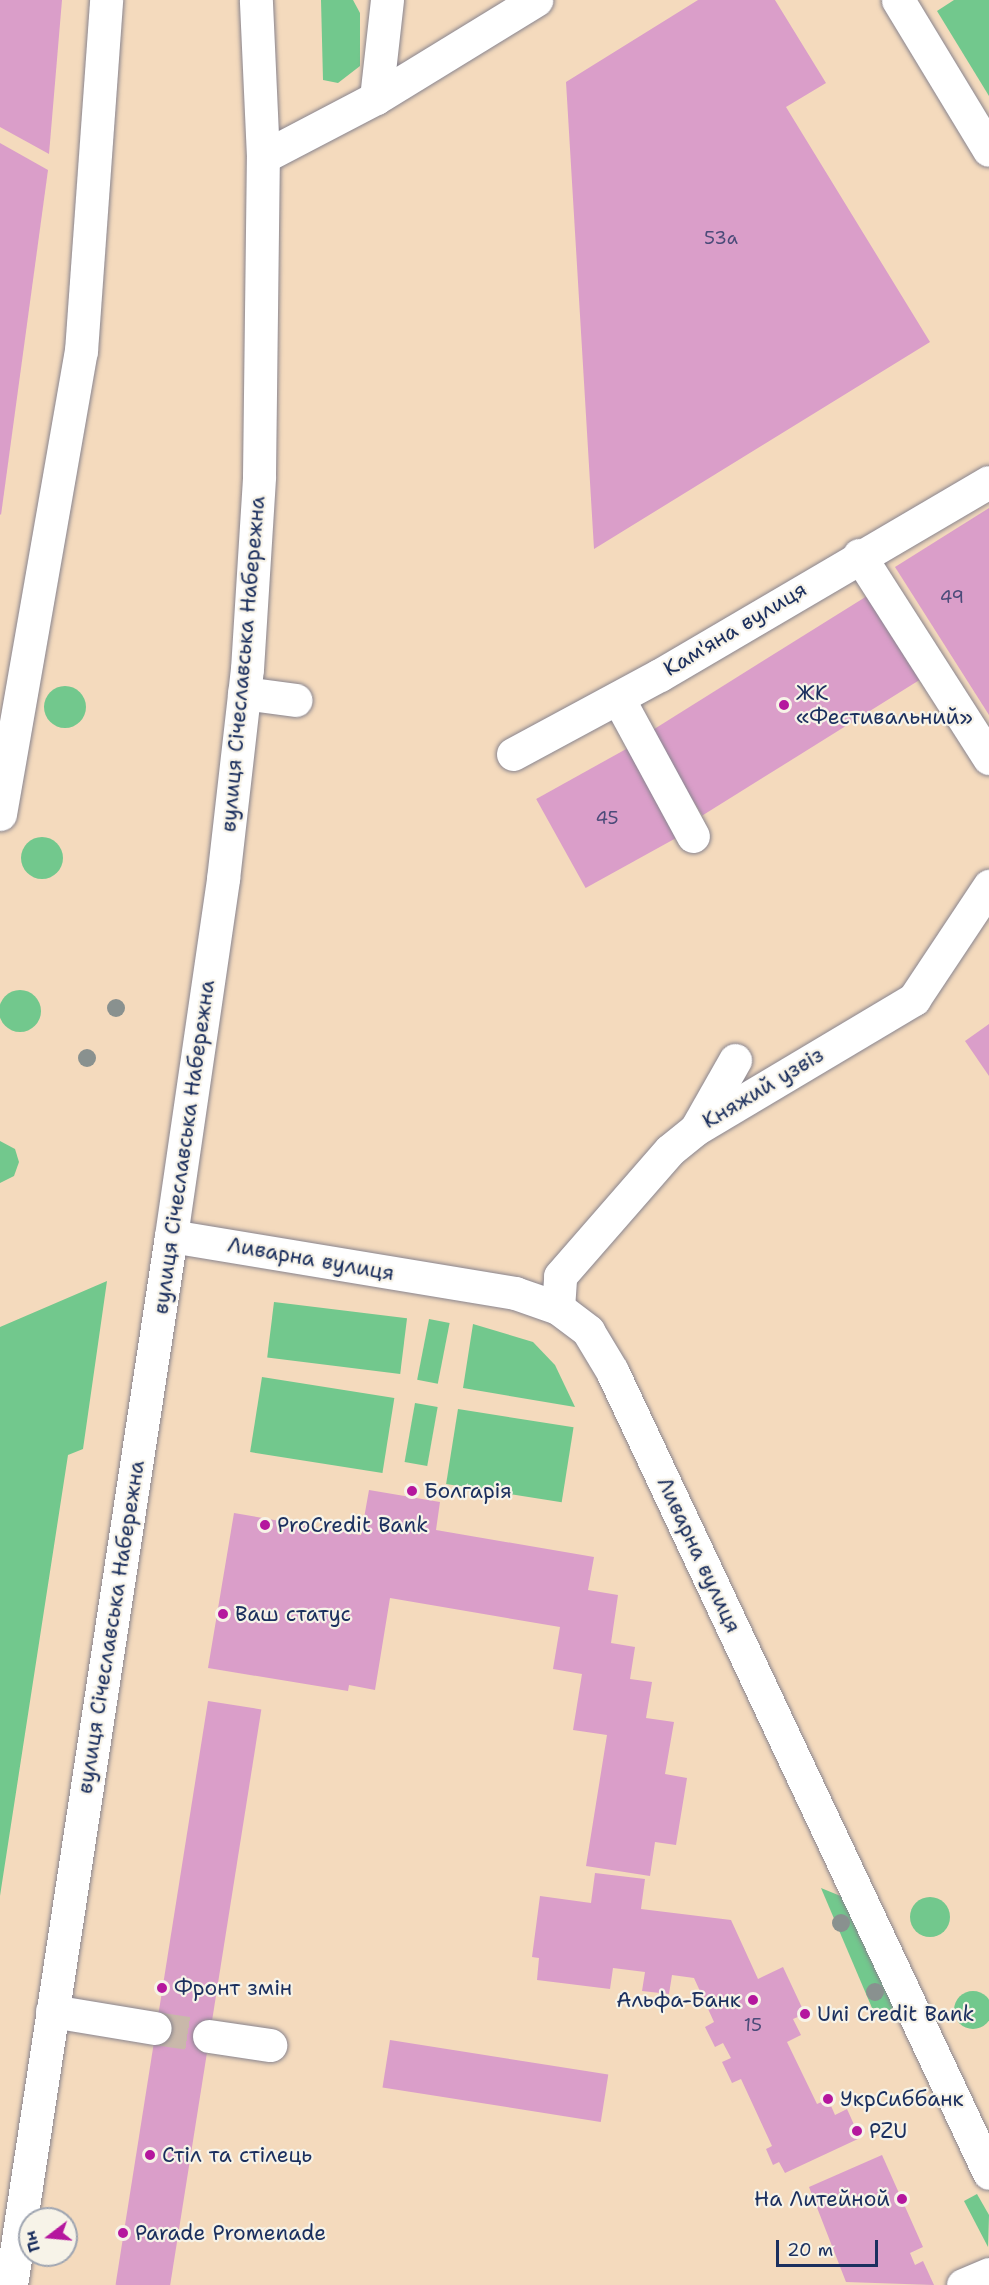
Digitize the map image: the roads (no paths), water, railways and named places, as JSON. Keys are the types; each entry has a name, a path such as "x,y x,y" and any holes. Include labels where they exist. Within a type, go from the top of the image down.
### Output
{"main road":[{"path":"2,788 81,351 106,0"},
{"name":"вулиця Січеславська Набережна","path":"11,2285 171,1236 223,879 244,693 259,476 263,158 256,0"},
{"path":"376,98 387,0"},
{"path":"263,158 376,98 536,0"},
{"path":"898,0 989,150"},
{"name":"Кам'яна вулиця","path":"513,753 618,698 859,555 989,482"},
{"path":"859,555 989,758"},
{"path":"244,693 296,700"},
{"path":"618,698 693,836"},
{"name":"Княжий узвіз","path":"558,1308 560,1276 696,1129 914,999 989,886"},
{"path":"696,1129 735,1060"},
{"name":"Ливарна вулиця","path":"171,1236 515,1293 558,1308 588,1331 612,1371 989,2173"},
{"path":"52,2011 155,2028"},
{"path":"209,2036 270,2045"},
{"path":"963,2285 989,2274"}],"tunnel":[{"path":"155,2028 209,2036"}],"place":[{"name":"ЖК «Фестивальний»","path":"784,705"},
{"name":"Болгарія","path":"412,1491"},
{"name":"ProCredit Bank","path":"265,1525"},
{"name":"Ваш статус","path":"223,1614"},
{"name":"Фронт змін","path":"162,1988"},
{"name":"Альфа-Банк","path":"753,2000"},
{"name":"Uni Credit Bank","path":"805,2014"},
{"name":"УкрСиббанк","path":"828,2099"},
{"name":"PZU","path":"857,2131"},
{"name":"Стіл та стілець","path":"150,2155"},
{"name":"На Литейной","path":"902,2199"},
{"name":"Parade Promenade","path":"123,2233"}]}
